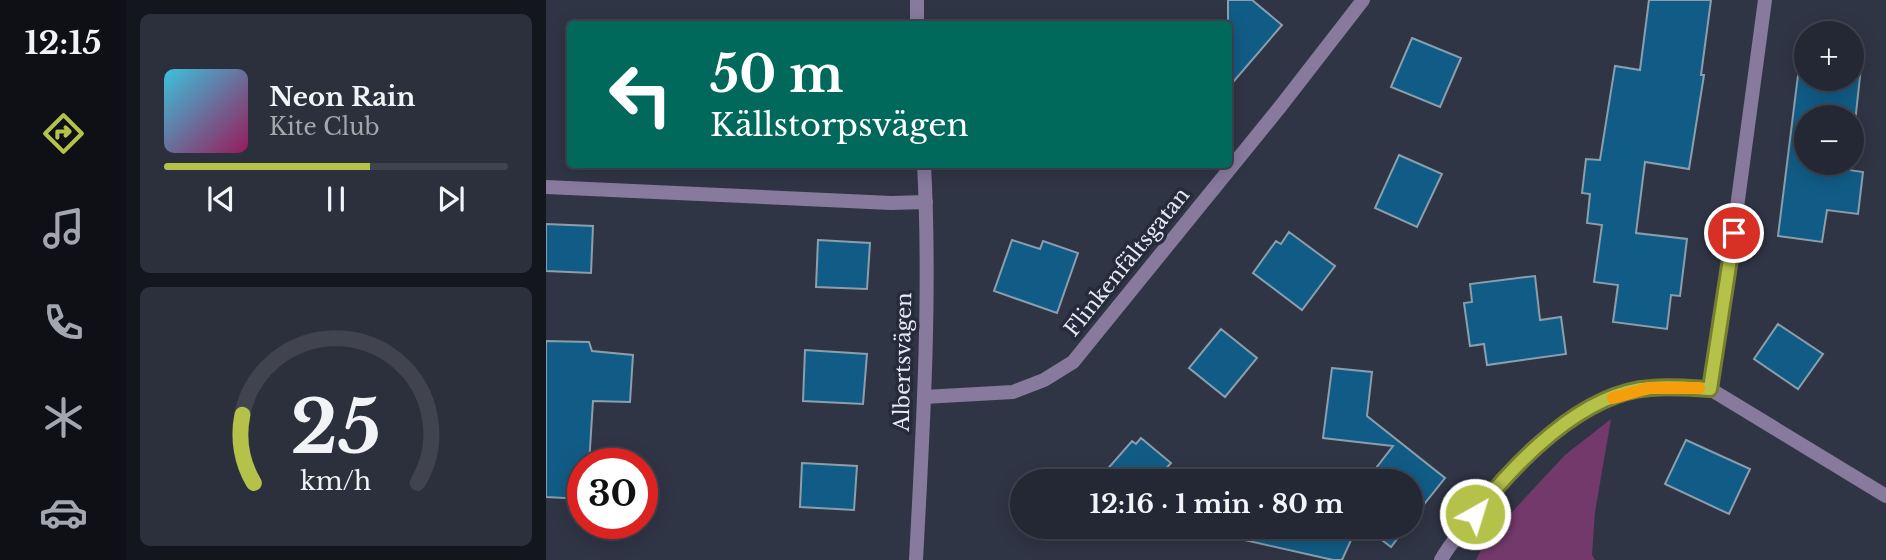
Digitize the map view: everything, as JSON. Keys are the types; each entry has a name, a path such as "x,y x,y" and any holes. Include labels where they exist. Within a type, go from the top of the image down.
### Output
{"street":[{"path":"917,0 917,21"},
{"name":"Flinkenfältsgatan","path":"1232,166 1363,0"},
{"path":"1710,389 1765,0"},
{"name":"Albertsvägen","path":"916,560 924,397 924,168"},
{"name":"Flinkenfältsgatan","path":"924,397 1013,392 1044,380 1073,362 1230,168"},
{"path":"546,187 891,203 926,202"},
{"path":"1441,560 1490,494 1527,455 1592,407 1629,392 1649,388 1710,389 1886,496"}],"shaded area":[{"path":"1611,419 1595,512 1592,555 1595,560 1476,560 1486,540 1565,455"}],"building":[{"path":"1228,0 1252,0 1282,25 1232,83 1232,21 1228,21"},
{"path":"1649,0 1711,0 1701,75 1704,75 1689,169 1645,162 1636,233 1687,239 1680,296 1671,295 1667,329 1613,322 1618,285 1594,282 1602,225 1587,223 1590,194 1582,193 1586,159 1600,160 1615,66 1640,70"},
{"path":"1412,38 1461,58 1440,107 1391,87"},
{"path":"1796,91 1858,91 1857,105 1794,105"},
{"path":"1794,107 1794,175 1863,175 1858,214 1827,210 1822,242 1778,236"},
{"path":"1399,155 1442,174 1417,227 1375,208"},
{"path":"546,224 593,226 591,273 546,271"},
{"path":"1289,232 1335,266 1302,310 1253,273 1276,241 1281,244"},
{"path":"818,240 870,243 867,289 816,287"},
{"path":"1012,240 1040,249 1043,241 1078,253 1057,313 994,291"},
{"path":"1535,276 1540,320 1561,317 1566,354 1487,365 1484,344 1470,346 1464,303 1472,302 1470,284"},
{"path":"1778,324 1823,354 1798,389 1754,359"},
{"path":"1221,329 1257,358 1225,397 1189,368"},
{"path":"546,341 589,342 592,351 633,355 630,402 593,401 590,448 567,448 567,498 546,497"},
{"path":"805,350 867,354 863,404 803,401"},
{"path":"1332,368 1372,372 1367,416 1445,478 1423,506 1423,469 1375,469 1393,446 1323,438"},
{"path":"1141,438 1171,463 1166,469 1108,469 1132,441 1136,444"},
{"path":"1686,440 1750,469 1729,514 1665,484"},
{"path":"802,463 857,466 854,510 800,507"},
{"path":"1240,539 1352,539 1342,560"},
{"path":"1381,539 1397,539 1391,547"}],"slow traffic":[{"path":"1613,398 1649,388 1699,388"}],"route":[{"path":"1475,514 1527,455 1592,407 1619,395 1649,388 1710,389 1734,233"}]}
